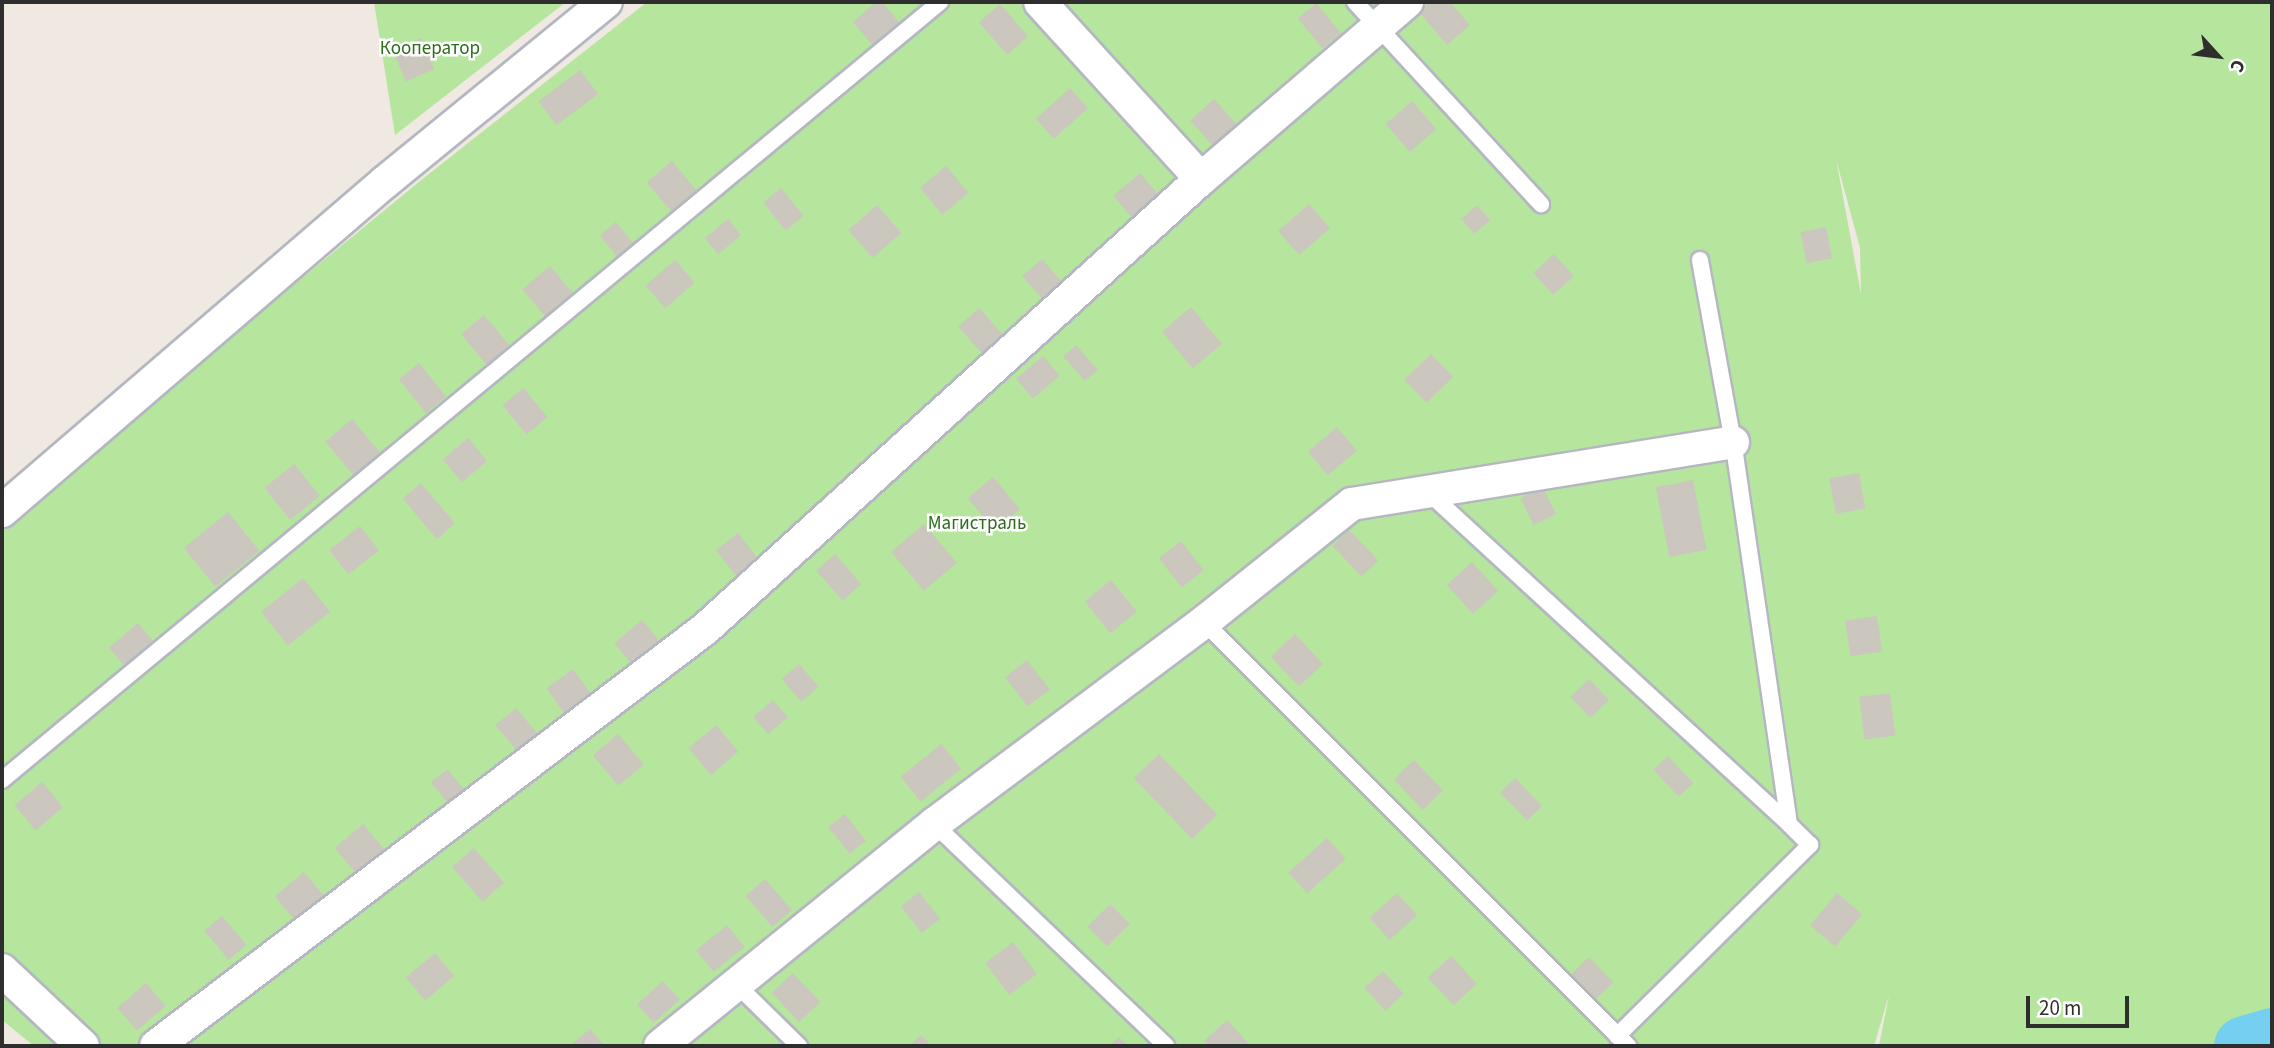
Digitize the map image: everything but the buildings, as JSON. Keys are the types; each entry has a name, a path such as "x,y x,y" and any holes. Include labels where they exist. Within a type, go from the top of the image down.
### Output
{"street":[{"path":"2,511 385,182 606,2"},
{"path":"1040,2 1201,179"},
{"path":"156,1046 705,629 1201,179 1407,2"},
{"path":"660,1046 934,824 1205,622 1352,504 1733,442"},
{"path":"2,970 83,1046"}],"lane":[{"path":"2,780 940,2"},
{"path":"1355,2 1541,204"},
{"path":"1700,260 1733,442 1789,824"},
{"path":"1205,622 1623,1041 1810,845 1426,491"},
{"path":"934,824 1166,1046"},
{"path":"737,985 799,1046"}],"green space":[{"name":"Кооператор","path":"374,2 566,2 395,135"},
{"name":"Магистраль","path":"647,2 2272,2 2272,1046 1879,1046 1889,995 1874,1046 34,1046 2,1020 2,525 420,181","holes":["1836,159 1860,248 1861,294"]}],"waterway":[{"path":"2244,1046 2272,1038"}]}
